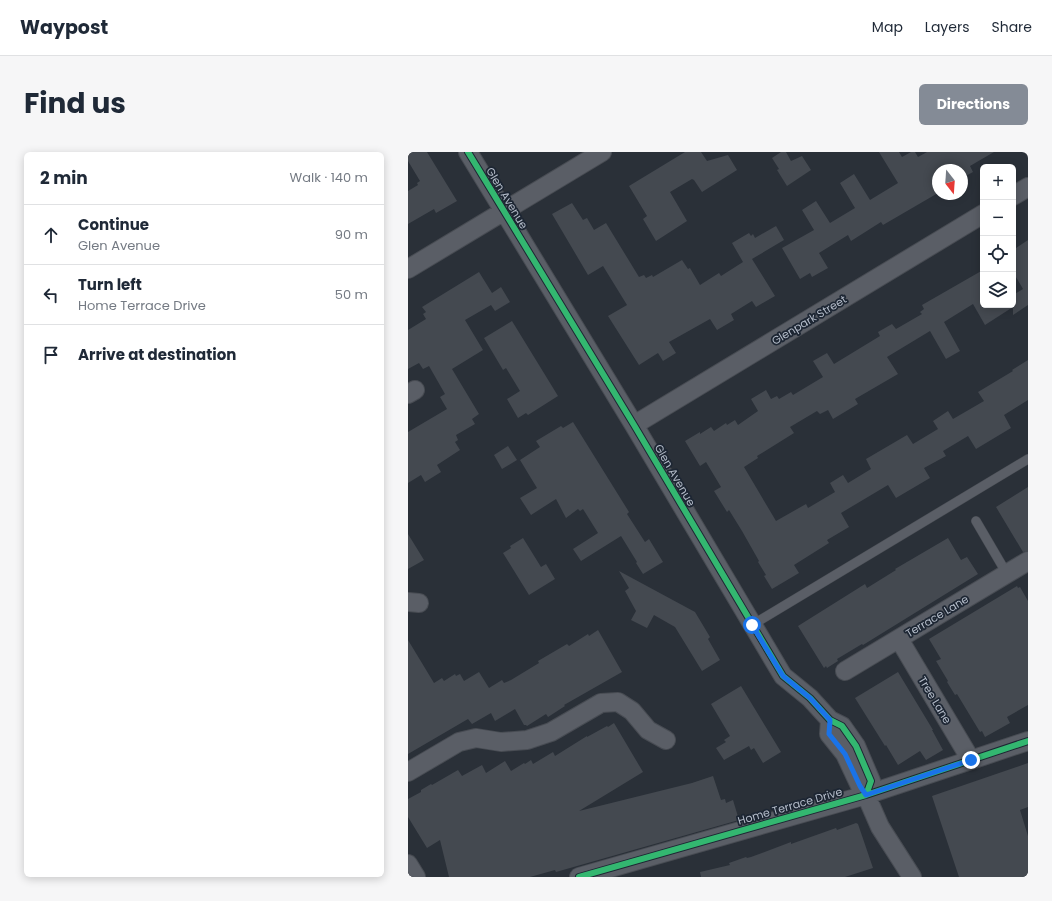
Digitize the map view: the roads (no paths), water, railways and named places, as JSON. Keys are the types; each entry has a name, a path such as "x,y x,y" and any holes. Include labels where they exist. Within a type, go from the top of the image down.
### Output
{"street":[{"name":"Glen Avenue","path":"468,152 634,425 783,676 810,698 830,720 829,734 845,754 855,760 871,781 866,795"},
{"path":"408,269 602,152"},
{"path":"1016,194 1028,187"},
{"name":"Glenpark Street","path":"634,425 980,216"},
{"name":"Terrace Lane","path":"845,671 1028,561"},
{"name":"Tree Lane","path":"899,639 971,760"},
{"path":"408,772 459,742 476,738 501,742 527,740 551,732 601,703 618,702 632,711 648,730 666,740"},
{"name":"Home Terrace Drive","path":"579,877 613,872 866,795 1028,741"},
{"path":"866,795 880,827 912,877"},
{"path":"408,864 416,877"}],"lane":[{"path":"752,625 1028,459"},
{"path":"976,521 1007,574"}]}
